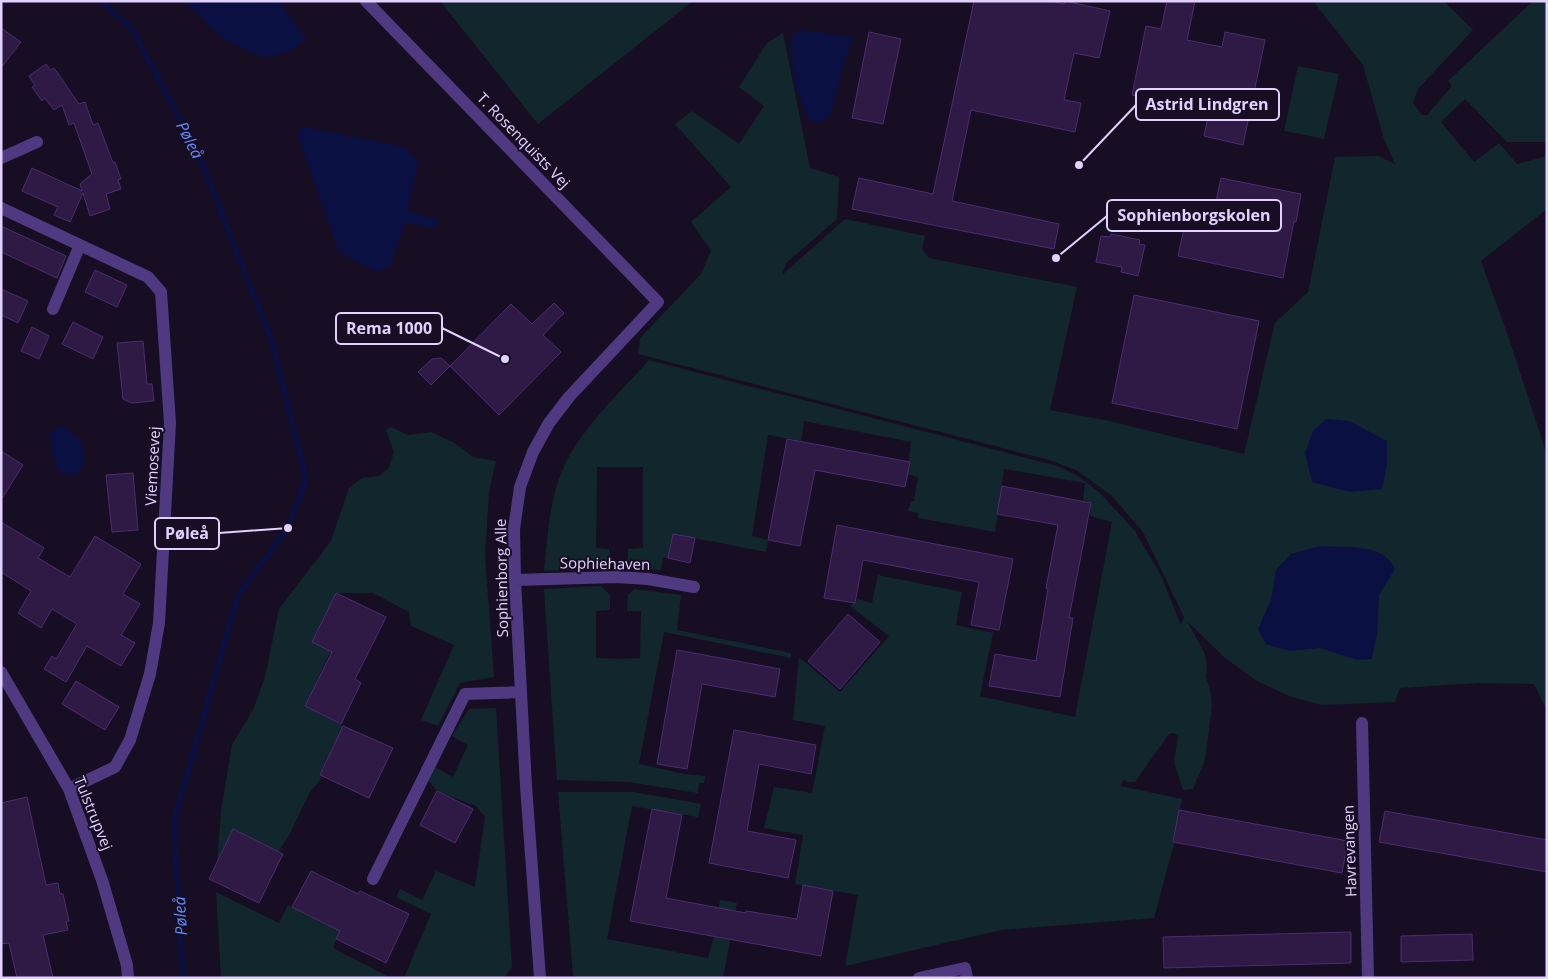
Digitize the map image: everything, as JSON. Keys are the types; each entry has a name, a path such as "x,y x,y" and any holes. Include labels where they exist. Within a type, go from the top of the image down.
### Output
{"street":[{"name":"T. Rosenquists Vej","path":"366,1 658,302"},
{"path":"1,158 37,142"},
{"name":"Viemosevej","path":"1,208 148,277 161,292 170,423 159,623 150,674 130,740 115,767 69,789"},
{"path":"53,309 80,245"},
{"name":"Sophienborg Alle","path":"540,978 515,580 514,529 520,487 533,452 549,423 569,397 658,302"},
{"name":"Sophiehaven","path":"515,580 617,577 648,579 694,586"},
{"name":"Tulstrupvej","path":"1,672 69,789 102,880 127,965 128,978"},
{"path":"373,880 465,694 521,692"},
{"name":"Havrevangen","path":"1362,723 1368,978"},
{"path":"919,978 965,968 967,978"}],"shaded area":[{"path":"184,1 280,1 306,39 290,52 263,58 223,39"},
{"path":"440,1 693,1 538,124"},
{"path":"1313,1 1444,1 1473,30 1418,89 1413,103 1422,115 1427,115 1452,86 1448,81 1533,1 1547,1 1547,142 1507,142 1465,99 1441,122 1474,162 1499,143 1517,164 1547,156 1547,209 1481,261 1547,455 1547,711 1534,684 1479,683 1400,688 1395,702 1321,705 1289,696 1257,681 1225,658 1187,621 1205,654 1206,677 1210,689 1212,706 1205,760 1193,789 1183,790 1174,762 1178,736 1174,733 1169,734 1135,782 1124,780 1120,786 1182,799 1174,844 1154,918 1001,930 845,966 858,895 795,884 803,835 764,828 774,787 812,793 825,726 793,720 799,657 840,692 889,636 850,606 858,599 872,603 878,575 962,592 956,625 993,633 980,696 1075,717 1112,522 1090,516 1091,503 1083,500 1085,483 1004,469 995,532 918,518 918,513 908,511 911,501 914,501 918,477 907,474 911,442 804,421 801,441 768,435 752,536 768,540 766,552 673,534 668,558 663,557 661,570 636,568 628,560 628,549 643,548 643,467 597,467 596,548 609,549 610,559 602,568 544,571 551,510 559,479 565,465 572,451 589,427 649,360 1057,466 1078,476 1100,493 1135,531 1161,576 1181,625 1184,617 1143,532 1111,495 1076,470 1049,460 638,354 640,338 701,274 711,251 691,222 731,187 675,124 692,111 739,144 764,106 739,87 767,43 783,33 810,168 839,177 837,219 786,263 782,275 845,219 925,236 922,249 929,258 1077,287 1050,410 1105,420 1244,454 1275,323 1308,292 1335,157 1378,156 1395,164 1384,139 1363,65"},
{"path":"801,30 854,37 845,58 830,117 818,123 809,120 804,110 795,79 791,36"},
{"path":"1298,66 1339,74 1324,139 1284,131"},
{"path":"301,126 405,147 418,161 407,211 439,220 435,229 405,222 390,267 376,272 339,252 297,134"},
{"path":"1326,419 1349,421 1387,441 1387,465 1382,489 1350,492 1312,482 1305,453 1313,431"},
{"path":"65,426 82,442 84,466 75,475 58,472 52,450 50,434 57,427"},
{"path":"391,427 408,435 431,432 453,442 473,457 496,461 489,492 485,556 494,677 460,683 438,726 421,720 454,645 411,626 409,612 373,593 336,593 312,642 331,651 305,706 343,726 320,774 321,779 310,792 289,835 278,852 217,862 221,812 232,745 253,710 265,677 279,609 331,541 349,488 362,478 379,476 389,468 394,452 386,430"},
{"path":"1320,546 1373,550 1389,560 1395,569 1379,595 1377,634 1372,659 1357,660 1320,648 1290,651 1266,644 1258,629 1271,600 1276,570 1291,554"},
{"path":"601,586 610,595 610,610 596,611 596,658 640,658 641,611 627,611 628,595 634,589 681,595 677,630 791,653 791,658 664,632 639,764 685,774 705,776 704,783 699,783 698,793 629,782 557,780 544,589"},
{"path":"496,708 512,967 504,978 404,978 431,914 396,897 400,889 422,900 436,871 475,887 485,817 476,806 437,791 429,781 435,767 453,777 468,745 452,736 469,709"},
{"path":"558,792 634,792 701,804 698,817 632,806 607,939 708,958 714,937 720,900 737,903 723,978 576,978 573,975"},
{"path":"216,892 279,923 288,905 340,930 333,948 391,978 221,978"}],"building":[{"path":"974,1 1052,1 1064,4 1065,1 1110,11 1099,58 1074,53 1064,100 1081,103 1075,132 971,110 952,201 1059,224 1054,249 852,209 859,178 933,194"},
{"path":"1167,1 1195,1 1187,40 1222,47 1225,32 1265,40 1243,145 1204,136 1210,108 1175,101 1174,104 1132,95 1146,26 1161,29"},
{"path":"1,28 21,42 1,68"},
{"path":"869,32 901,39 883,124 852,118"},
{"path":"46,64 50,70 54,68 79,104 85,102 93,125 98,123 121,179 118,180 121,189 106,194 110,209 90,216 83,193 70,222 54,215 58,207 22,191 32,168 82,191 80,184 92,174 74,123 69,125 62,105 54,110 45,98 42,101 32,87 35,85 29,76"},
{"path":"1221,178 1301,194 1283,278 1178,256 1185,224 1210,229"},
{"path":"1,226 66,256 57,278 1,252"},
{"path":"1111,234 1140,240 1139,244 1145,245 1138,276 1121,272 1122,267 1096,262 1101,236 1110,237"},
{"path":"95,270 127,285 117,307 85,292"},
{"path":"1,289 28,301 18,323 1,315"},
{"path":"1134,295 1259,321 1237,429 1112,403"},
{"path":"554,303 564,313 543,335 561,352 499,415 450,366 511,304 532,324"},
{"path":"73,322 103,337 93,359 62,344"},
{"path":"32,327 49,336 39,359 21,351"},
{"path":"143,341 147,384 152,384 154,401 131,403 123,399 117,343"},
{"path":"441,358 450,366 431,385 418,372 432,359"},
{"path":"787,439 910,462 905,487 815,470 800,546 768,540"},
{"path":"1,451 23,465 1,500"},
{"path":"133,473 138,530 112,532 106,475"},
{"path":"1002,486 1091,503 1069,618 1073,618 1060,697 989,686 995,654 1036,661 1048,589 1046,588 1058,525 997,514"},
{"path":"1,522 44,548 38,558 70,577 95,536 141,564 123,594 140,604 121,635 135,643 121,666 87,646 66,682 44,669 52,656 56,659 77,624 52,609 41,628 18,613 31,591 1,572"},
{"path":"837,525 1013,559 999,630 971,625 979,582 863,560 855,603 824,598"},
{"path":"673,534 695,538 690,563 668,558"},
{"path":"336,593 386,617 355,679 361,683 341,724 305,706 332,652 312,642"},
{"path":"848,614 880,642 840,689 808,661"},
{"path":"677,650 780,669 775,697 702,684 687,769 657,764"},
{"path":"76,681 119,707 105,730 62,704"},
{"path":"343,726 393,748 369,798 320,775"},
{"path":"734,730 816,745 811,774 759,764 747,831 796,840 788,878 709,863"},
{"path":"437,791 473,809 455,843 420,825"},
{"path":"27,797 46,885 58,883 60,894 63,894 69,921 66,922 68,930 43,935 53,978 17,978 9,943 1,944 1,803"},
{"path":"652,809 682,815 666,898 746,913 746,911 797,919 803,885 833,891 821,956 630,921"},
{"path":"1179,810 1348,841 1342,873 1173,842"},
{"path":"1385,811 1547,840 1547,872 1379,842"},
{"path":"233,829 283,854 259,903 209,879"},
{"path":"311,871 358,894 360,891 409,914 386,963 336,939 340,931 292,907"},
{"path":"1351,932 1351,963 1164,968 1163,937"},
{"path":"1472,934 1473,960 1401,962 1401,936"}],"waterway":[{"name":"Pøleå","path":"101,1 132,29 199,155 272,342 306,479 288,528 238,595 174,821 183,978"}],"place":[{"name":"Astrid Lindgren","path":"1079,165"},
{"name":"Sophienborgskolen","path":"1056,258"},
{"name":"Rema 1000","path":"505,359"},
{"name":"Pøleå","path":"288,528"}]}
